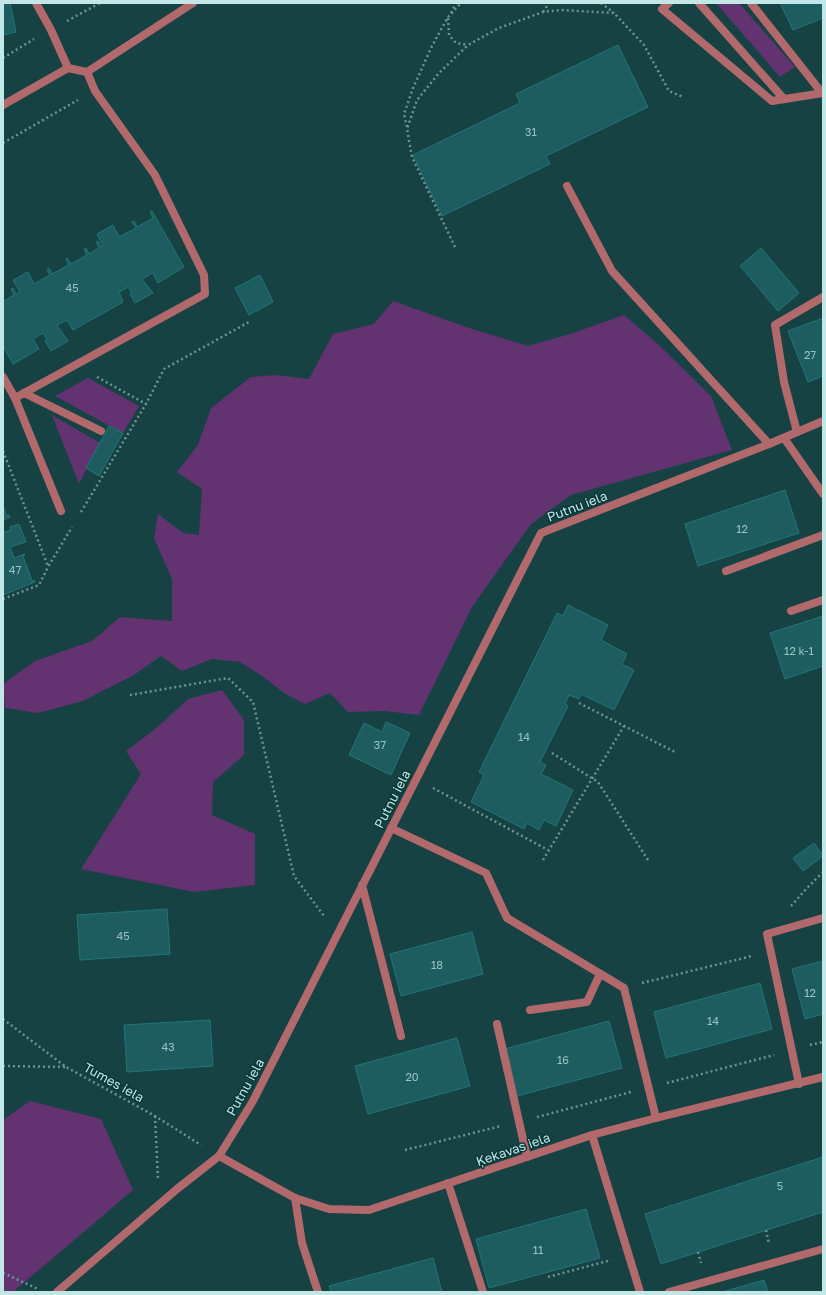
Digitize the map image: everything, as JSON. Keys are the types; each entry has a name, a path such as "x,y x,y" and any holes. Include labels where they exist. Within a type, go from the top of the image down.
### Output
{"street":[{"path":"36,3 51,30 68,68"},
{"path":"3,105 68,68 87,72 193,3"},
{"path":"669,3 662,9 772,101 823,93 751,3"},
{"path":"699,3 784,99"},
{"path":"15,398 205,294 204,275 155,175 95,91 87,72"},
{"path":"567,186 612,271 769,444"},
{"path":"797,432 784,382 775,325 823,297"},
{"path":"3,377 15,398 61,511"},
{"path":"24,393 101,431"},
{"name":"Putnu iela","path":"57,1292 159,1204 219,1156 253,1101 541,533 769,444 823,421"},
{"path":"784,438 823,494"},
{"path":"726,571 823,535"},
{"path":"791,611 823,600"},
{"path":"391,828 486,873 507,918 624,988 656,1118"},
{"path":"362,885 401,1036"},
{"path":"799,1084 767,934 823,918"},
{"path":"530,1010 587,1002 600,974"},
{"path":"497,1024 527,1157"},
{"name":"Ķekavas iela","path":"219,1156 295,1198 329,1209 368,1210 592,1135 823,1077"},
{"path":"592,1135 640,1292"},
{"path":"448,1183 483,1292"},
{"path":"295,1198 302,1243 318,1292"},
{"path":"669,1292 823,1249"}],"path":[{"path":"455,247 412,157 404,114 413,88 432,46 456,3"},
{"path":"461,3 448,17 449,34 456,43 468,45"},
{"path":"542,12 549,3"},
{"path":"601,3 614,13 644,45 669,91 683,96"},
{"path":"407,129 418,100 439,73 468,45 499,28 542,12 561,10 614,13"},
{"path":"81,513 146,404 164,369 249,322"},
{"path":"97,377 146,404"},
{"path":"3,451 48,567"},
{"path":"3,599 40,585 48,567 72,526"},
{"path":"130,695 228,678 253,702 294,876 338,934"},
{"path":"579,703 676,752"},
{"path":"543,860 624,726"},
{"path":"552,753 598,782 648,860"},
{"path":"416,779 548,850"},
{"path":"767,934 823,872"},
{"path":"624,988 771,951"},
{"name":"Tumes iela","path":"3,1019 66,1067 155,1116 219,1156"},
{"path":"404,1150 519,1122 823,1042"},
{"path":"3,1066 66,1067"},
{"path":"155,1116 159,1204"},
{"path":"766,1230 769,1245"},
{"path":"548,1277 629,1256"},
{"path":"3,1273 39,1289"}],"shaded area":[{"path":"716,3 739,3 795,67 780,77"},
{"path":"393,301 469,328 528,346 570,334 624,315 659,345 711,396 732,450 571,495 531,524 472,607 419,715 385,711 348,712 330,693 305,704 284,693 262,676 240,662 212,659 182,671 161,656 134,675 83,701 38,713 5,708 3,684 35,661 92,641 120,617 172,621 172,579 154,538 158,514 183,533 199,535 202,489 177,472 198,445 211,408 251,377 275,375 309,379 333,334 374,324"},
{"path":"88,378 139,406 123,433 55,396"},
{"path":"52,415 100,443 79,484"},
{"path":"222,690 244,720 244,755 213,782 212,815 255,834 255,885 194,892 81,869 141,774 126,751 154,730 188,699"},
{"path":"30,1101 101,1119 133,1190 13,1292 3,1292 3,1120"}],"building":[{"path":"3,3 10,3 16,32 3,35"},
{"path":"780,3 823,3 823,18 793,30"},
{"path":"618,45 648,107 546,156 550,164 442,216 413,155 520,103 516,94"},
{"path":"152,211 184,267 158,283 153,273 142,279 153,293 135,303 130,294 132,293 128,287 119,292 123,302 73,330 67,320 57,325 68,341 51,351 45,341 47,340 43,333 33,339 39,349 13,364 3,346 3,299 4,301 14,295 11,289 13,288 16,294 20,292 13,280 28,272 34,284 50,275 47,270 49,268 52,274 69,265 66,259 67,258 71,264 87,255 84,249 86,248 89,254 99,248 96,242 98,241 101,247 103,246 97,234 113,225 119,237 136,228 132,222 134,221 137,227 153,218 150,212"},
{"path":"761,248 799,293 778,311 740,266"},
{"path":"260,275 273,302 249,315 235,288"},
{"path":"823,318 823,376 808,382 788,331"},
{"path":"109,426 123,433 99,476 86,468"},
{"path":"785,490 799,533 698,566 685,524"},
{"path":"3,506 7,516 9,515 10,517 3,520"},
{"path":"19,524 26,542 10,547 14,558 24,554 25,555 23,556 32,581 34,580 35,582 3,595 3,530 4,532 11,530 10,527"},
{"path":"568,605 608,625 601,640 627,654 622,664 634,670 614,710 581,694 579,699 569,695 565,704 568,706 540,762 546,765 541,774 573,790 556,826 544,820 539,830 527,823 524,829 471,802 484,775 479,772 557,613 563,616"},
{"path":"823,616 823,666 785,679 770,633"},
{"path":"386,722 410,733 391,775 349,755 364,723 382,732"},
{"path":"814,843 823,856 803,871 793,858"},
{"path":"167,909 170,954 80,960 77,915"},
{"path":"472,932 483,974 401,996 390,954"},
{"path":"823,961 823,1014 805,1019 792,969"},
{"path":"760,983 772,1029 666,1058 654,1012"},
{"path":"210,1020 213,1066 127,1072 124,1025"},
{"path":"609,1021 622,1068 517,1096 505,1049"},
{"path":"457,1038 470,1086 368,1114 355,1066"},
{"path":"823,1157 823,1212 661,1264 645,1214"},
{"path":"586,1209 600,1258 489,1288 476,1239"},
{"path":"433,1258 442,1292 331,1292 329,1286"},
{"path":"764,1280 768,1292 722,1292"}]}
